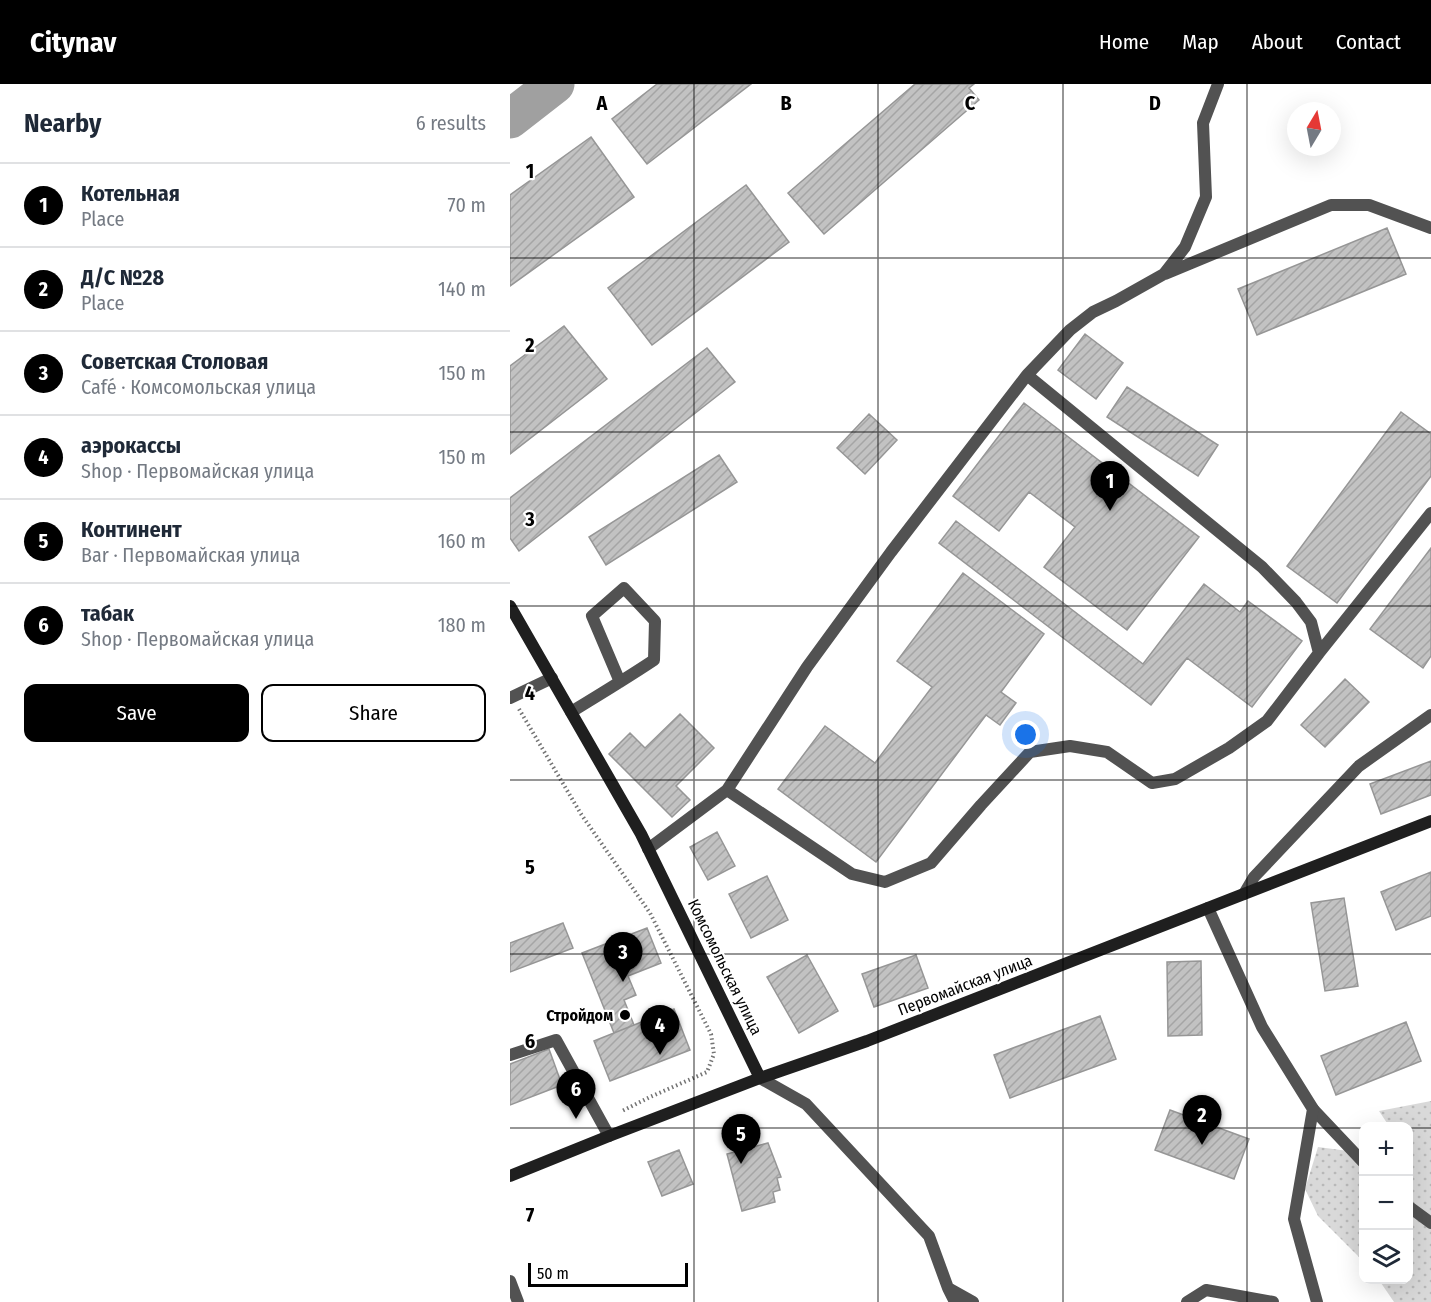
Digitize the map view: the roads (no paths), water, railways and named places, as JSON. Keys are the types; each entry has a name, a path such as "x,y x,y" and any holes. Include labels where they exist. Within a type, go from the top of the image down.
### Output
{"main road":[{"name":"Комсомольская улица","path":"510,606 648,849 760,1078"},
{"name":"Первомайская улица","path":"510,1176 760,1078 878,1037 1431,821"}],"street":[{"path":"1164,274 1185,247 1206,197 1203,123 1218,84"},
{"path":"648,849 727,790 807,667 891,552 1027,375 1070,330 1093,312 1164,274 1331,205 1369,205 1431,228"},
{"path":"1027,375 1262,567 1296,602 1311,622 1319,653"},
{"path":"727,790 852,874 885,882 931,863 1030,752 1070,746 1107,752 1152,783 1175,779 1229,748 1267,721 1431,513"},
{"path":"571,712 620,682 654,660 655,621 624,588 592,616 620,682"},
{"path":"511,698 552,678"},
{"path":"1244,894 1254,877 1359,766 1431,715"},
{"path":"1208,908 1262,1027 1313,1109 1359,1158"},
{"path":"510,1055 556,1040 609,1136"},
{"path":"760,1078 806,1104 929,1236 955,1302"},
{"path":"1313,1109 1294,1219 1317,1302"},
{"path":"1413,1210 1431,1223"},
{"path":"511,1285 518,1302"},
{"path":"948,1288 973,1302"},
{"path":"1187,1302 1206,1290 1273,1302"}],"waterway":[{"path":"510,119 555,84"}],"place":[{"name":"Котельная","path":"1110,511"},
{"name":"Советская Столовая","path":"623,982"},
{"name":"Стройдом","path":"625,1015"},
{"name":"аэрокассы","path":"660,1055"},
{"name":"табак","path":"576,1119"},
{"name":"Д/С №28","path":"1202,1145"},
{"name":"Континент","path":"741,1164"}]}
